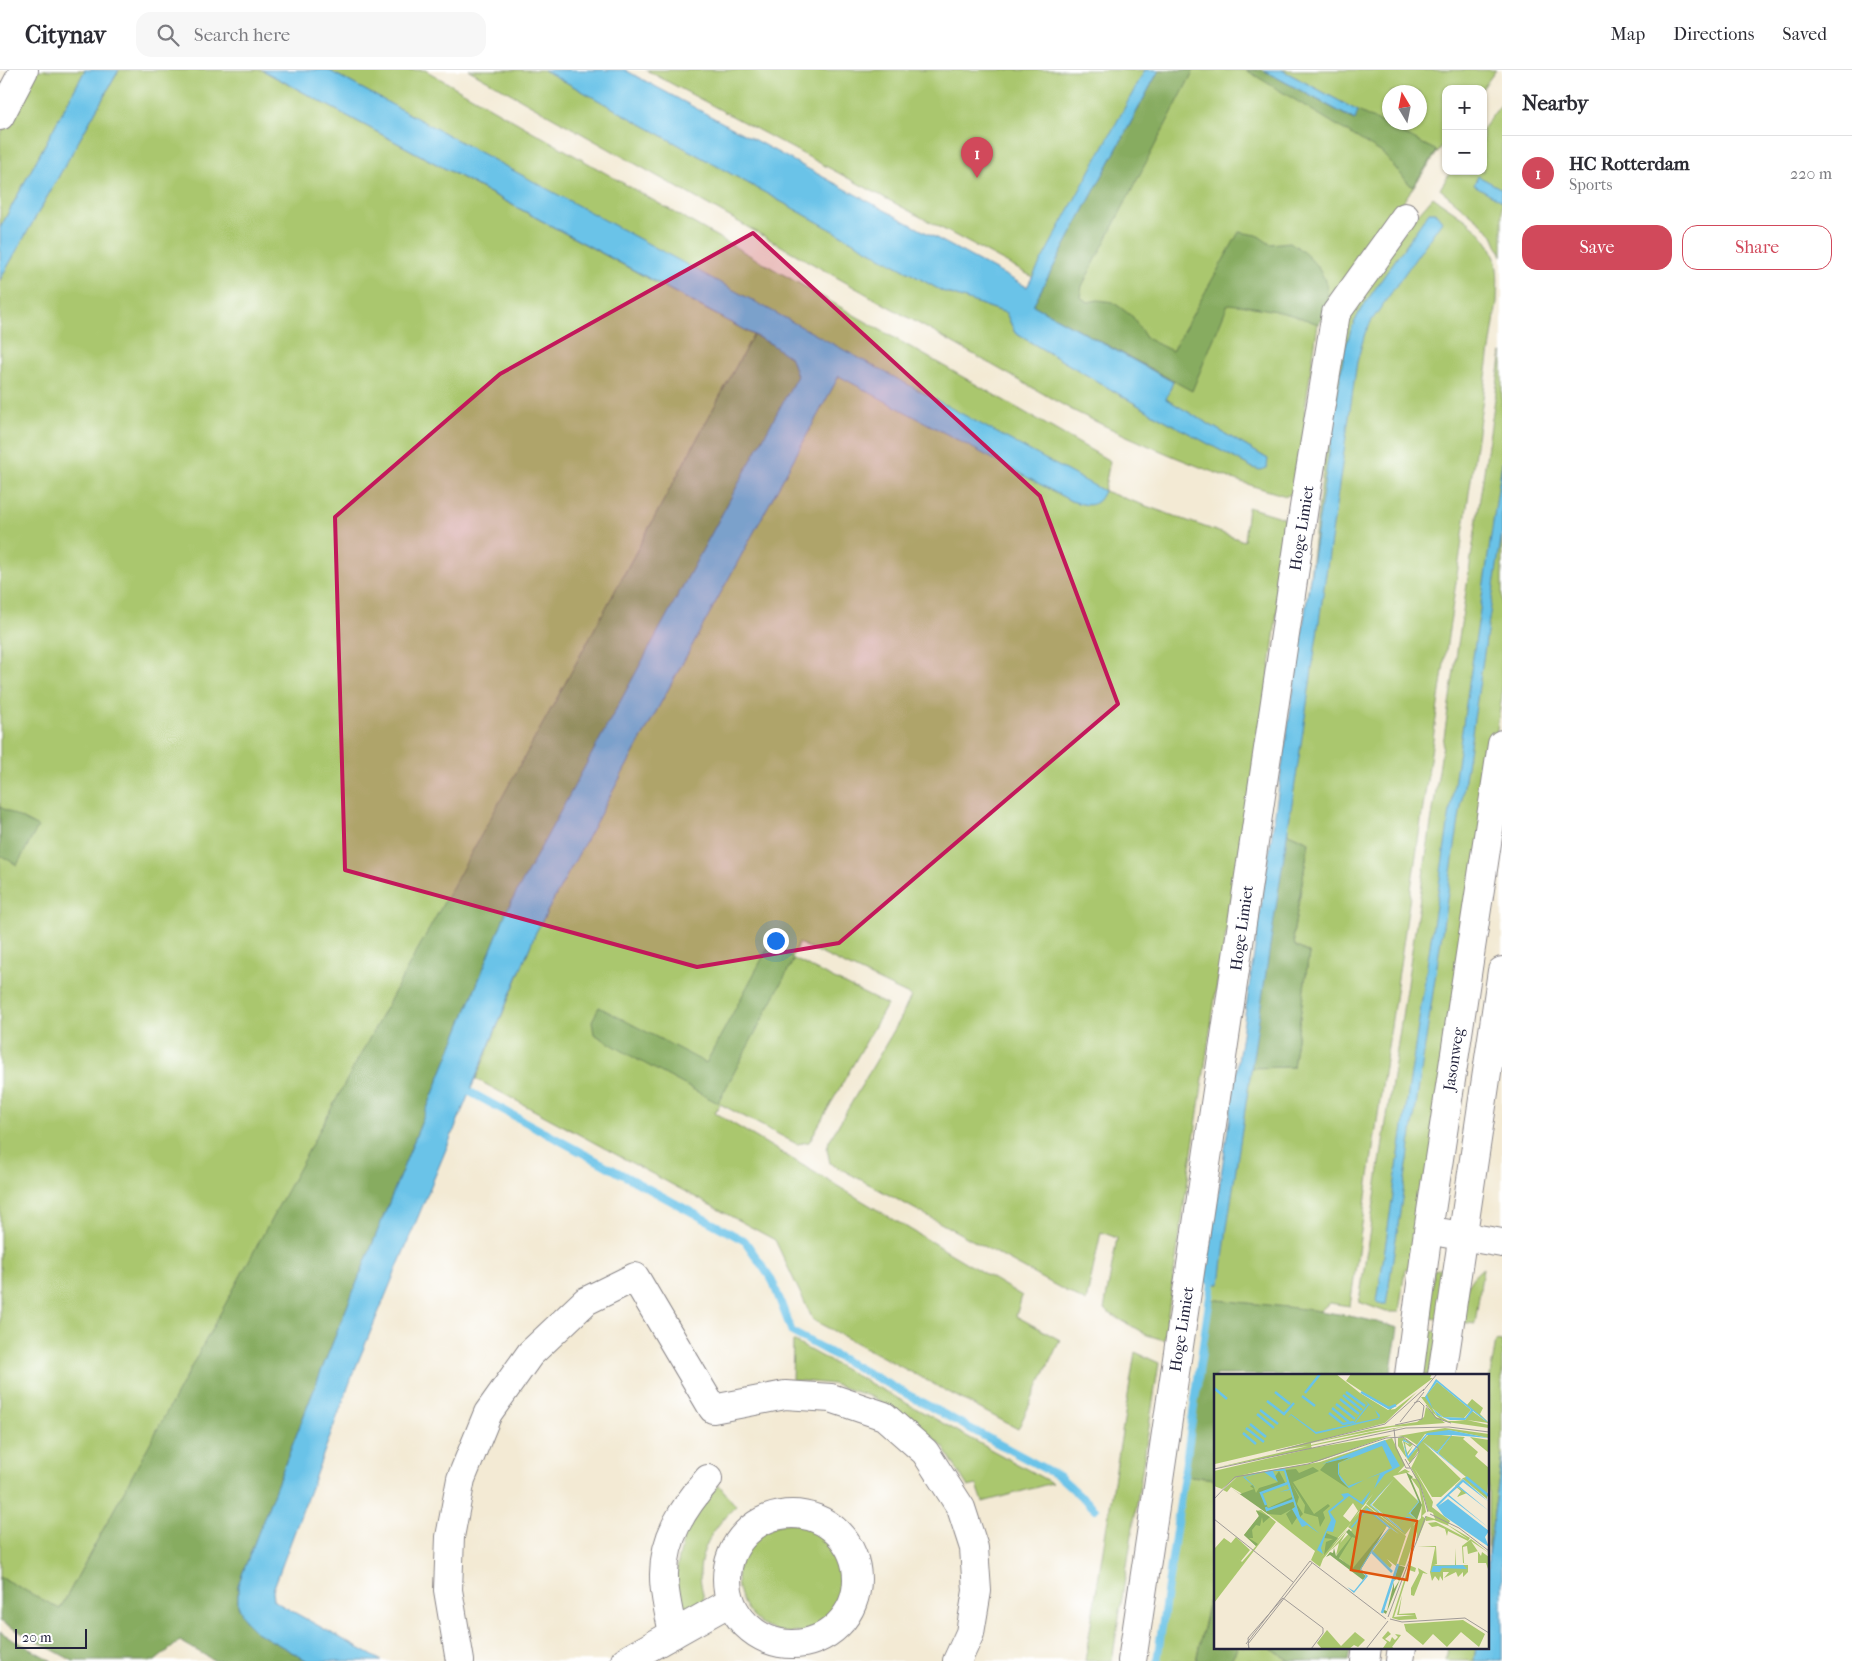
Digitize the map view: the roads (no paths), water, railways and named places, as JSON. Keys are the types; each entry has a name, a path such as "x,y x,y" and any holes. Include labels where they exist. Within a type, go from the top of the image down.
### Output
{"street":[{"path":"0,116 24,70"},
{"name":"Hoge Limiet","path":"1132,1661 1301,527 1336,313 1405,217"},
{"name":"Jasonweg","path":"1409,1374 1428,1231 1502,744"},
{"path":"1442,1374 1502,971"},
{"path":"1428,1231 1502,1243"},
{"path":"460,1661 448,1590 450,1537 461,1479 488,1413 530,1354 586,1301 635,1277 713,1409 785,1395 831,1398 884,1416 925,1452 960,1508 974,1548 977,1590 970,1633 957,1661"},
{"path":"672,1634 664,1578 668,1542 687,1504 708,1478"},
{"path":"782,1514 803,1515 823,1522 840,1535 852,1552 857,1569 857,1588 852,1605 843,1620 830,1632 808,1643 784,1644 761,1637 742,1622 730,1602 726,1583 728,1565 735,1547 746,1532 762,1521 782,1514"},
{"path":"627,1661 730,1602"},
{"path":"1365,1661 1367,1648"},
{"path":"1400,1661 1402,1648"}],"water":[{"path":"85,70 119,70 0,280 0,228"},
{"path":"262,70 328,70 1104,491 1098,501 1091,505 1071,501 839,376 536,932 353,1374 273,1590 274,1600 281,1605 382,1661 308,1661 256,1632 245,1621 238,1605 238,1585 320,1374 507,910 797,376 791,358 771,344"},
{"path":"544,70 625,70 1027,287 1145,70 1159,70 1033,305 1173,382 1166,399 1268,459 1267,468 1260,470 1253,468 1146,410 1015,333 1006,313 942,291"},
{"path":"1263,70 1282,70 1358,111 1355,120"},
{"path":"1478,176 1502,189 1502,201 1474,185"},
{"path":"1429,212 1435,212 1442,221 1372,320 1365,333 1357,362 1220,1284 1205,1282 1344,351 1352,327 1361,309"},
{"path":"1502,462 1502,533 1386,1305 1377,1302"},
{"path":"1502,1456 1502,1661 1474,1661 1476,1648 1490,1648 1490,1541"}],"waterway":[{"path":"470,1092 745,1241 772,1280 792,1332 1060,1477 1095,1509"},
{"path":"1157,1661 1212,1283"}],"place":[{"name":"HC Rotterdam","path":"977,178"}]}
